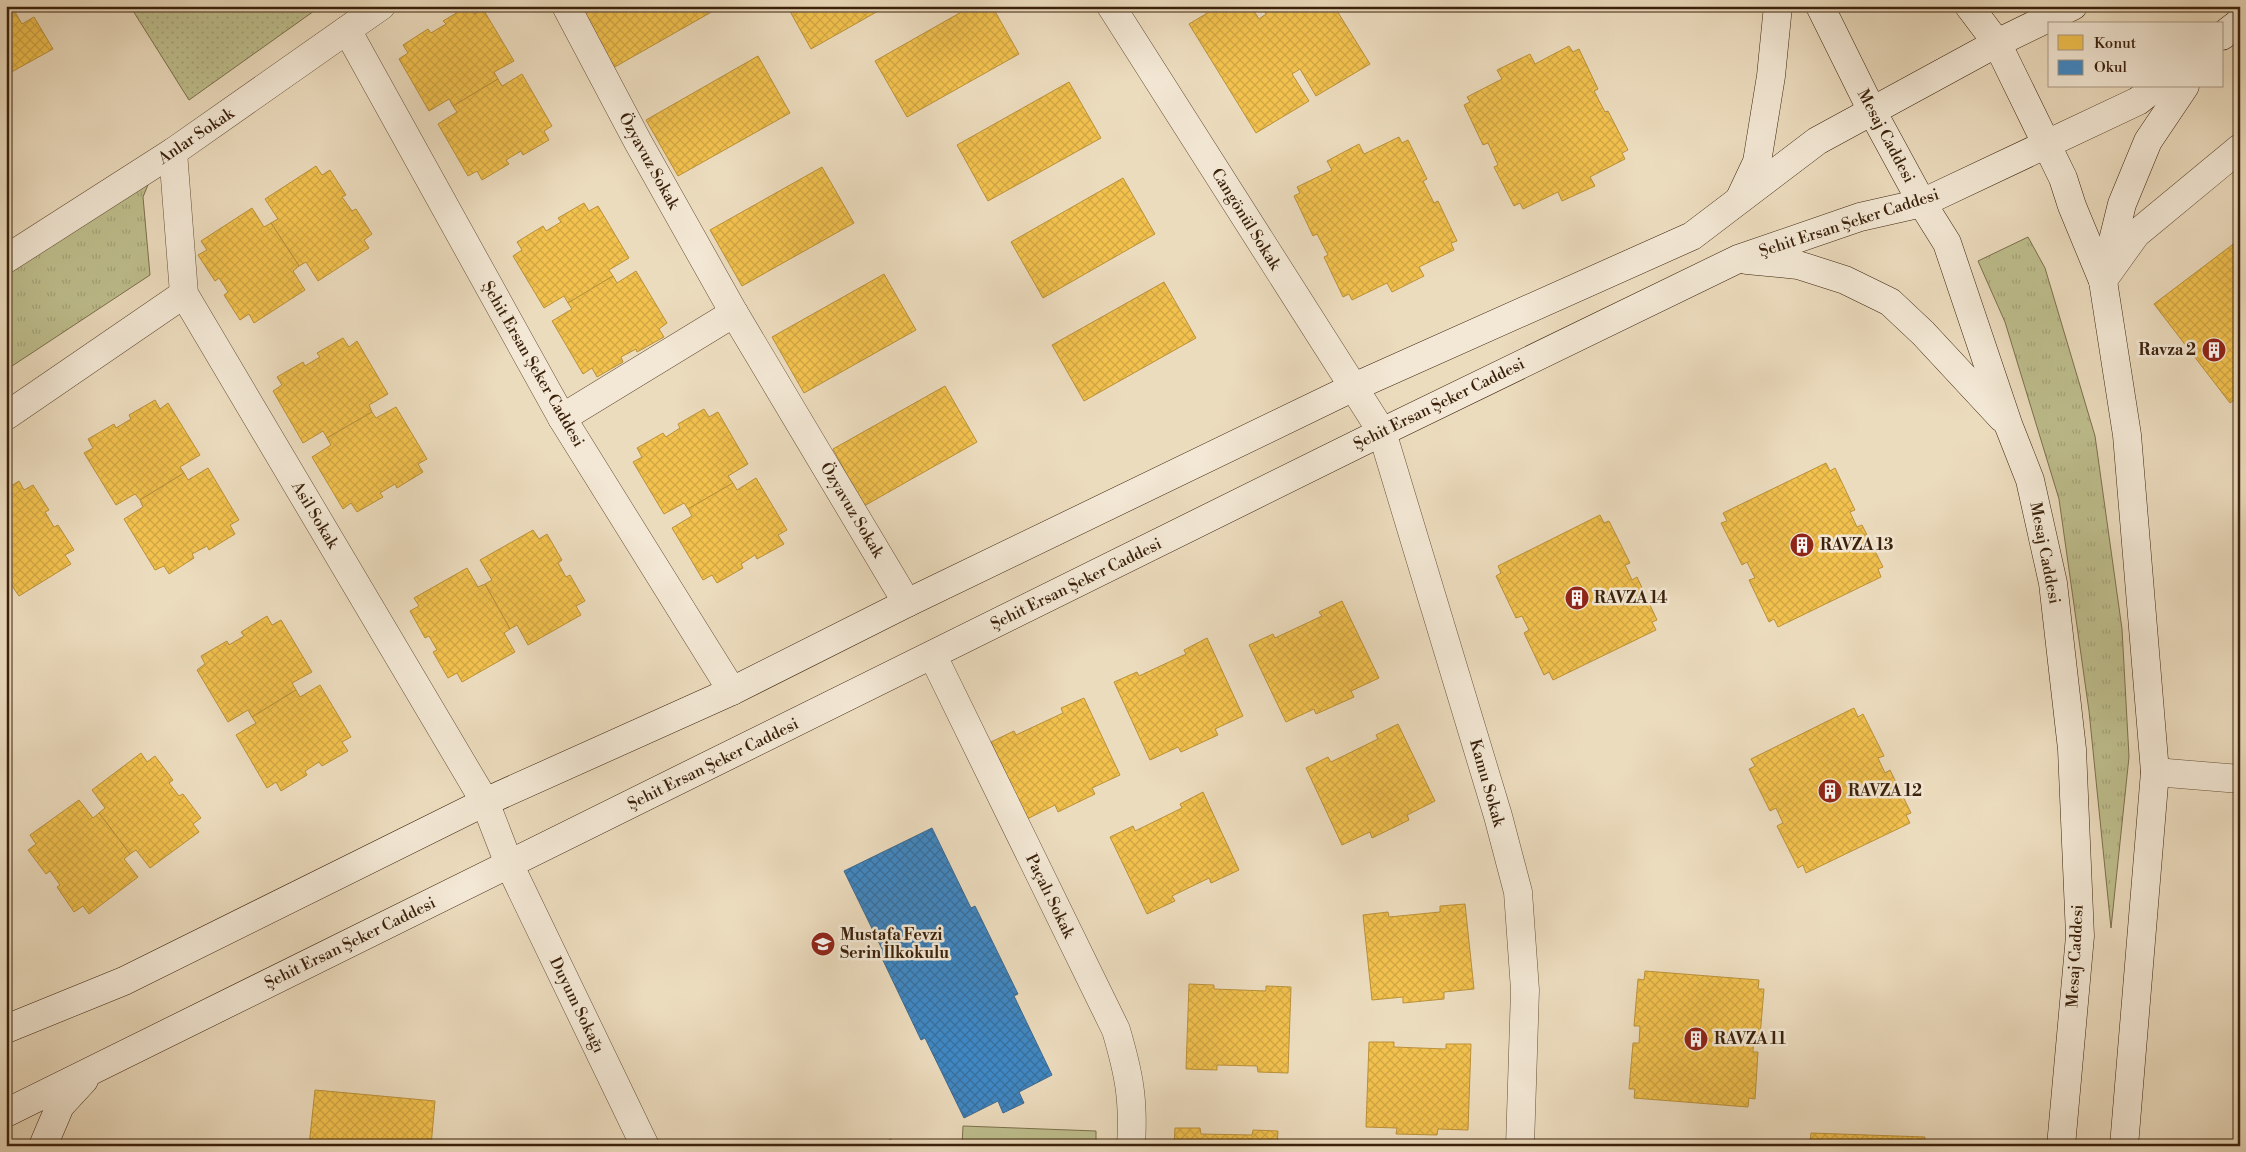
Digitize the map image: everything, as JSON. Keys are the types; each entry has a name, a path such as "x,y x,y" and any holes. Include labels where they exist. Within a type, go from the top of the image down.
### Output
{"street":[{"name":"Anlar Sokak","path":"6,258 174,152 381,6"},
{"name":"Özyavuz Sokak","path":"566,6 638,142 734,313 907,603"},
{"name":"Cangönül Sokak","path":"1111,6 1382,432"},
{"path":"1740,200 1757,162 1771,76 1778,6"},
{"name":"Mesaj Caddesi","path":"1820,6 1872,111 1922,203 1947,243 2008,424 2030,480 2053,583 2072,749 2080,936 2061,1146"},
{"path":"1969,6 1997,43 2063,178 2072,206 2103,281 2127,435 2155,772 2124,1146"},
{"path":"6,1029 124,980 485,802 732,691 907,603 1354,388 1692,236 1817,142 1997,43 2074,6"},
{"path":"2224,34 2240,22"},
{"name":"Şehit Ersan Şeker Caddesi","path":"347,30 562,418 732,691"},
{"name":"Şehit Ersan Şeker Caddesi","path":"6,1113 933,656 1382,432 1738,259 1860,217 1922,203 2138,101 2154,88"},
{"path":"2103,281 2122,204 2148,141 2184,88"},
{"path":"2103,281 2136,234 2240,148"},
{"name":"Asil Sokak","path":"174,152 184,294 485,802 509,864"},
{"path":"1738,259 1798,265 1845,280 1890,302 1923,333 2008,424"},
{"path":"6,416 184,294"},
{"path":"562,418 734,313"},
{"name":"Kamu Sokak","path":"1382,432 1495,807 1518,892 1525,990 1520,1146"},
{"name":"Paçalı Sokak","path":"933,656 1116,1030 1126,1061 1132,1092 1131,1146"},
{"path":"2155,772 2240,779"},
{"name":"Duyum Sokağı","path":"509,864 645,1146"},
{"path":"43,1146 60,1106 94,1069"}],"green space":[{"path":"130,6 321,6 189,100"},
{"path":"154,170 143,197 150,275 6,370 6,269"},
{"path":"2028,237 2045,268 2095,436 2122,629 2129,757 2111,928 2089,711 2059,499 2005,322 1978,261"},
{"path":"963,1126 1096,1131 1096,1146 962,1146"}],"building: Konut":[{"path":"6,6 25,6 15,12 22,24 34,17 53,49 6,75"},
{"path":"468,6 474,14 483,9 514,61 494,72 498,79 453,106 449,99 429,111 399,59 408,53 403,45 428,29 431,33 446,24 443,21"},
{"path":"591,6 722,6 613,68 580,12"},
{"path":"787,6 887,6 811,49"},
{"path":"972,6 992,6 1019,54 907,117 875,61"},
{"path":"1219,6 1251,6 1259,19 1266,14 1262,6 1334,6 1370,64 1316,96 1300,69 1292,74 1309,101 1256,133 1189,24"},
{"path":"1569,46 1573,52 1579,49 1598,89 1594,91 1605,112 1608,111 1628,150 1622,153 1625,159 1590,177 1595,186 1562,201 1558,192 1523,209 1520,203 1514,206 1494,167 1498,165 1488,143 1483,145 1464,105 1470,102 1467,97 1502,79 1497,70 1530,54 1535,64"},
{"path":"758,56 790,113 678,176 646,120"},
{"path":"522,74 552,126 544,131 549,140 523,155 521,151 506,160 509,164 482,180 477,171 468,176 438,124 457,112 453,106 498,79 502,86"},
{"path":"1069,82 1101,138 988,201 957,145"},
{"path":"1399,137 1402,143 1408,140 1427,179 1423,181 1434,203 1438,201 1457,241 1451,243 1454,250 1419,267 1424,276 1392,292 1387,283 1352,300 1349,294 1343,297 1324,257 1328,255 1317,234 1313,236 1294,196 1300,193 1297,187 1332,170 1327,161 1359,144 1364,154"},
{"path":"316,166 322,175 330,170 346,195 342,197 352,211 356,209 372,234 364,240 369,248 318,281 306,262 299,266 271,223 278,219 265,199"},
{"path":"822,167 854,223 742,286 710,230"},
{"path":"1123,178 1155,234 1043,298 1011,242"},
{"path":"584,203 589,211 598,206 629,258 609,270 613,276 568,303 564,296 544,308 513,256 522,250 517,242 543,226 546,231 561,222 558,218"},
{"path":"252,208 264,227 271,223 299,266 293,271 305,290 254,323 249,314 240,320 224,295 228,292 219,278 215,281 198,255 207,250 201,241"},
{"name":"Ravza 2","path":"2240,239 2240,396 2230,403 2154,304"},
{"path":"636,271 667,323 659,329 664,337 637,352 636,349 621,357 623,362 597,377 592,368 583,374 552,321 572,309 568,303 613,276 617,283"},
{"path":"884,274 916,330 804,393 772,337"},
{"path":"1164,282 1196,338 1084,401 1052,345"},
{"path":"343,338 349,347 357,341 388,394 369,405 372,412 327,438 323,431 303,443 273,391 282,385 277,377 303,362 305,366 320,357 317,353"},
{"path":"945,386 977,442 864,506 833,449"},
{"path":"155,400 160,409 168,403 200,455 180,467 184,473 140,500 135,494 116,505 84,453 93,448 88,439 114,424 116,428 131,419 129,415"},
{"path":"396,407 427,459 418,464 423,472 397,488 395,484 380,493 383,497 357,512 351,503 343,509 312,457 331,445 327,438 372,412 376,418"},
{"path":"704,409 709,417 718,412 748,464 728,476 733,483 688,509 684,503 664,514 633,462 642,457 637,448 663,433 666,437 680,428 678,424"},
{"name":"RAVZA 13","path":"1826,463 1830,471 1835,468 1855,510 1850,512 1857,527 1862,525 1883,567 1878,569 1881,577 1778,627 1774,619 1769,622 1749,580 1755,578 1747,562 1742,565 1721,523 1727,521 1723,513"},
{"path":"208,468 239,520 230,525 235,534 209,550 207,546 192,554 194,558 169,574 164,566 155,570 124,519 143,507 140,500 184,473 188,480"},
{"path":"756,478 787,530 778,535 784,544 757,559 755,555 741,564 743,568 717,583 712,575 703,580 672,528 692,516 688,509 733,483 737,490"},
{"path":"19,481 24,490 33,485 49,510 45,512 54,527 58,525 74,550 65,555 71,564 19,596 6,577 6,489"},
{"name":"RAVZA 14","path":"1600,515 1604,523 1609,521 1630,563 1625,565 1632,580 1637,577 1657,620 1652,622 1656,630 1553,680 1549,672 1544,675 1524,633 1529,630 1522,616 1516,618 1496,576 1501,573 1498,566"},
{"path":"533,530 539,539 547,534 562,560 558,563 566,577 570,575 585,601 576,606 581,615 528,645 517,625 510,629 485,584 492,580 480,560"},
{"path":"467,568 478,587 485,584 510,629 504,633 515,652 462,682 457,673 448,678 433,652 437,650 429,636 425,638 410,611 419,606 414,598"},
{"path":"1342,601 1379,678 1351,691 1354,697 1316,714 1314,709 1286,722 1249,645 1273,634 1275,638 1322,616 1319,612"},
{"path":"267,616 272,625 281,620 312,672 292,683 296,690 252,717 248,710 228,722 197,670 205,664 201,656 227,641 229,645 244,636 241,632"},
{"path":"1207,638 1243,716 1215,729 1218,735 1181,752 1178,747 1150,760 1114,682 1137,672 1139,676 1186,654 1184,650"},
{"path":"320,685 351,737 342,742 348,751 322,766 319,762 305,771 307,775 281,791 276,782 267,788 236,735 256,723 252,717 296,690 300,697"},
{"path":"1084,698 1120,775 1092,788 1095,794 1058,812 1055,805 1027,819 991,742 1014,731 1016,735 1063,713 1061,708"},
{"name":"RAVZA 12","path":"1854,708 1858,717 1863,714 1884,756 1878,758 1885,773 1890,770 1911,813 1906,815 1910,823 1806,873 1803,865 1798,868 1777,826 1783,823 1776,808 1770,811 1749,769 1755,766 1751,759"},
{"path":"1398,724 1435,801 1407,815 1409,820 1372,838 1370,832 1342,845 1306,768 1328,757 1331,762 1378,739 1376,735"},
{"path":"141,753 147,762 155,756 173,780 169,783 179,796 183,794 201,818 193,824 199,832 150,868 136,850 130,854 99,813 105,808 92,790"},
{"path":"1203,792 1239,870 1211,883 1209,878 1172,896 1175,901 1147,914 1110,837 1133,826 1135,831 1182,808 1180,804"},
{"path":"79,800 93,818 99,813 130,854 124,859 138,877 89,914 83,906 74,912 57,887 60,885 50,871 46,874 28,850 36,844 30,835"},
{"path":"1465,904 1474,989 1444,992 1444,999 1403,1003 1403,997 1372,1000 1363,915 1388,912 1389,917 1440,912 1440,906"},
{"name":"RAVZA 11","path":"1645,971 1759,980 1758,989 1764,989 1760,1036 1754,1035 1753,1052 1758,1052 1755,1099 1749,1098 1748,1107 1634,1098 1635,1089 1629,1089 1633,1043 1639,1043 1640,1026 1634,1026 1638,979 1644,980"},
{"path":"1189,984 1214,985 1214,989 1266,991 1266,986 1291,987 1288,1073 1258,1072 1257,1066 1217,1065 1217,1070 1186,1069"},
{"path":"1369,1042 1394,1042 1394,1047 1446,1049 1446,1044 1471,1044 1468,1130 1438,1129 1437,1135 1396,1134 1397,1128 1366,1127"},
{"path":"315,1090 435,1101 431,1146 309,1146"},
{"path":"1175,1128 1200,1128 1201,1134 1252,1135 1253,1130 1278,1131 1277,1146 1174,1146"},
{"path":"1811,1133 1925,1137 1924,1146 1804,1146 1804,1142 1810,1142"}],"building: Okul":[{"path":"932,828 971,908 975,906 1018,994 1014,996 1052,1075 1019,1092 1024,1103 1003,1113 998,1101 964,1118 925,1038 921,1040 879,952 883,951 844,871"},
{"path":"891,1139 895,1146 878,1146"}],"place":[{"name":"Ravza 2","path":"2214,350"},
{"name":"RAVZA 13","path":"1802,545"},
{"name":"RAVZA 14","path":"1577,598"},
{"name":"RAVZA 12","path":"1830,791"},
{"name":"Mustafa Fevzi Serin İlkokulu","path":"823,944"},
{"name":"RAVZA 11","path":"1696,1039"}]}
